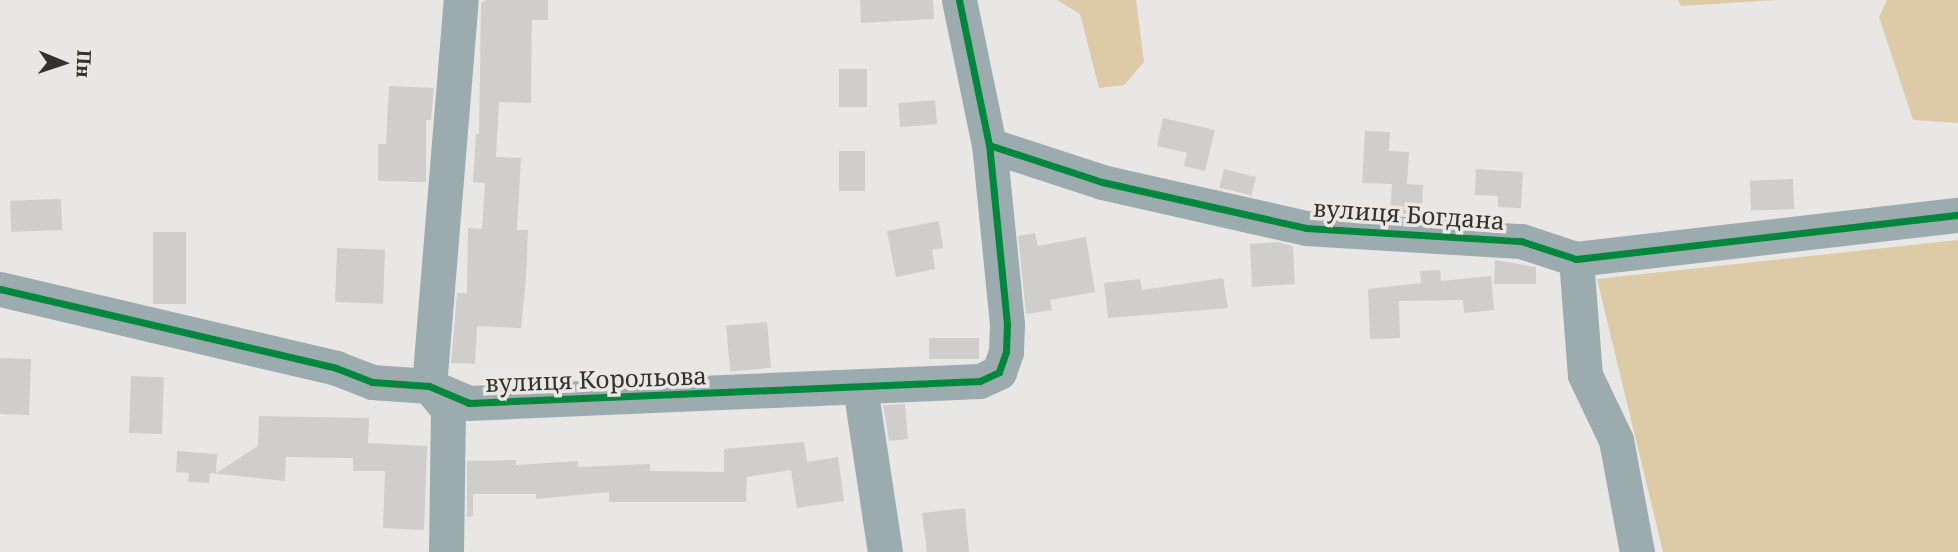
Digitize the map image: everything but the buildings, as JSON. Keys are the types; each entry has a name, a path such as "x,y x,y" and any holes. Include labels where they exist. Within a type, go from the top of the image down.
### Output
{"street":[{"path":"446,552 448,409 429,386 461,0"},
{"path":"959,0 989,145"},
{"name":"вулиця Корольова","path":"0,289 335,368 372,382 429,386 469,403 980,381 999,372 1006,352 989,145"},
{"name":"вулиця Богдана","path":"989,145 1102,182 1306,228 1521,241 1576,260 1958,215"},
{"path":"1576,260 1585,375 1616,440 1637,552"},
{"path":"860,387 885,552"}],"shaded area":[{"path":"1057,0 1136,0 1144,62 1124,85 1099,88 1080,14"},
{"path":"1678,0 1776,0 1681,6"},
{"path":"1887,0 1958,0 1958,123 1913,120 1879,17"},
{"path":"1958,240 1958,552 1663,552 1597,279"}],"cycle path":[{"path":"0,289 336,368 372,382 429,386 469,403 980,381 999,372 1006,352 1007,324 989,145 959,0"},
{"path":"989,145 1102,182 1306,228 1521,241 1576,259 1958,215"}]}
